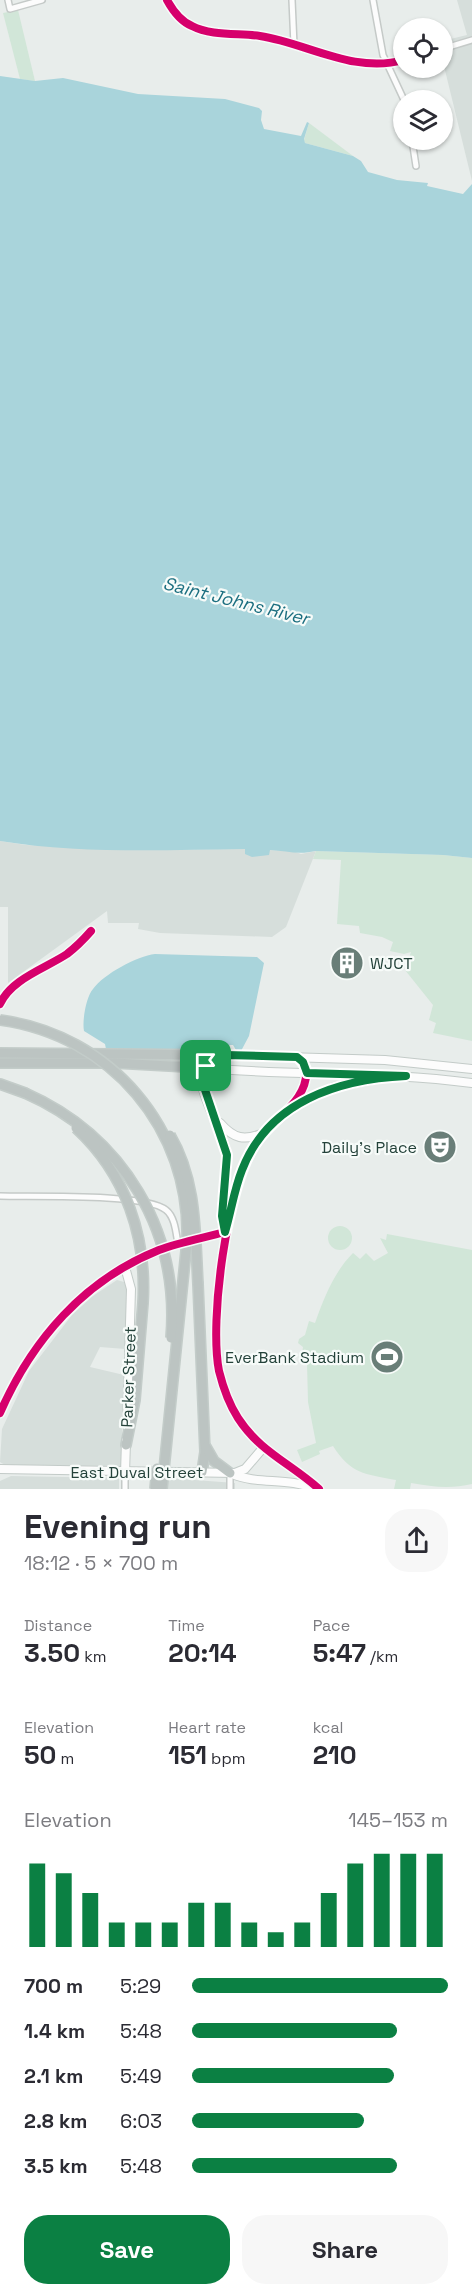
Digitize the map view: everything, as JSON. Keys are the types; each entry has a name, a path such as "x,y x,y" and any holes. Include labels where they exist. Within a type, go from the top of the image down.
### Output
{"highway":[{"path":"0,1020 46,1031 88,1052 128,1084 173,1142 188,1178 194,1215 205,1439 202,1472"},
{"path":"0,1053 35,1058 205,1068"},
{"path":"0,1063 35,1058 225,1055"},
{"path":"0,1084 25,1093 65,1114 106,1148 138,1189 160,1237 169,1271 172,1312 155,1489"},
{"path":"25,1093 52,1109 78,1130 104,1160 119,1183 139,1237 144,1272 143,1303 134,1406 126,1445"},
{"path":"152,1112 177,1169 187,1225 162,1489"},
{"path":"205,1439 214,1461 230,1473"}],"street":[{"path":"8,0 10,9 42,0"},
{"path":"167,0 174,12 194,27 272,38 337,58 393,62"},
{"path":"292,0 294,45"},
{"path":"373,0 387,63 399,90"},
{"path":"453,46 472,40"},
{"path":"414,150 416,166"},
{"path":"0,1004 14,987 69,952 91,931"},
{"path":"225,1232 222,1216 228,1161 215,1117 202,1085 205,1068 214,1059 225,1055 376,1060 472,1069"},
{"path":"297,1057 303,1062 307,1073 304,1088 264,1133 242,1170 225,1232 216,1342 219,1371 237,1416 263,1448 317,1489"},
{"path":"205,1068 406,1076 472,1083"},
{"path":"285,1112 339,1086 406,1076"},
{"path":"215,1117 228,1132 238,1138 248,1138 264,1133"},
{"path":"0,1196 130,1200 156,1204 169,1213 178,1244"},
{"path":"0,1413 19,1374 51,1328 87,1293 125,1267 178,1244 225,1232"},
{"name":"Parker Street","path":"125,1267 131,1289 125,1489"},
{"path":"230,1489 230,1473 243,1470 263,1448"},
{"name":"East Duval Street","path":"0,1469 125,1473 230,1473 248,1478 290,1480 317,1489"}],"shaded area":[{"path":"457,0 472,0 472,181 453,103 453,90 450,90 447,78 453,78 453,38 467,35"},
{"path":"0,841 26,845 140,850 245,849 293,851 301,854 316,851 286,927 272,937 160,933 138,929 139,923 108,923 107,911 8,983 8,907 0,907"},
{"path":"117,1280 124,1282 128,1291 125,1349 100,1347 90,1367 124,1375 121,1466 5,1465 0,1462 2,1429 29,1371 72,1315 93,1296"},
{"path":"11,1476 119,1478 119,1489 0,1489 0,1481"},
{"path":"168,1478 235,1483 235,1489 167,1489"}],"green space":[{"path":"18,10 35,81 20,79 3,13"},
{"path":"309,123 353,156 305,143"},
{"path":"316,851 472,858 472,1041 433,1033 436,1023 429,1020 433,1005 405,970 411,952 404,954 390,951 393,942 382,937 360,933 359,926 337,924 341,860 313,859"},
{"path":"340,1226 349,1229 352,1238 349,1247 340,1250 331,1247 328,1238 331,1229"},
{"name":"EverBank Stadium","path":"387,1234 472,1250 472,1484 442,1487 411,1483 410,1489 394,1489 396,1480 359,1471 346,1462 333,1446 319,1451 320,1454 302,1462 297,1450 316,1443 308,1402 307,1363 301,1362 303,1347 298,1343 299,1339 305,1335 309,1321 315,1323 330,1286 346,1260 353,1253 360,1259 366,1253 374,1261 388,1253 380,1238 386,1240"}],"water":[{"name":"Saint Johns River","path":"0,76 35,81 63,78 138,94 225,99 259,108 262,111 261,120 264,129 301,136 307,122 309,123 305,143 353,156 361,161 368,172 397,180 428,183 427,186 463,194 472,184 472,858 315,851 298,853 270,850 269,855 252,857 245,854 245,849 91,850 0,841"},
{"path":"155,954 257,957 264,963 249,1036 241,1051 236,1050 233,1045 225,1045 219,1050 106,1049 105,1044 84,1031 87,1003 98,983 121,967 139,958"}],"cycle path":[{"path":"167,0 174,12 184,21 200,29 225,34 260,36 348,60 367,63 393,62"},
{"path":"0,1004 5,995 20,981 67,954 91,931"},
{"path":"297,1057 306,1068 306,1080 302,1090 288,1110 255,1145 236,1191 219,1288 216,1320 217,1348 222,1383 238,1418 266,1449 319,1489"},
{"path":"0,1413 13,1386 45,1337 63,1315 84,1296 107,1278 159,1250 225,1232"}],"place":[{"name":"WJCT","path":"347,963"},
{"name":"Daily's Place","path":"440,1147"},
{"name":"EverBank Stadium","path":"387,1357"}],"route":[{"path":"225,1055 297,1057 306,1066 307,1073 406,1076 334,1087 281,1115 260,1138 244,1165 225,1232 222,1216 227,1180 227,1155 222,1133 202,1085 201,1078 206,1066 214,1059 225,1055"}]}
